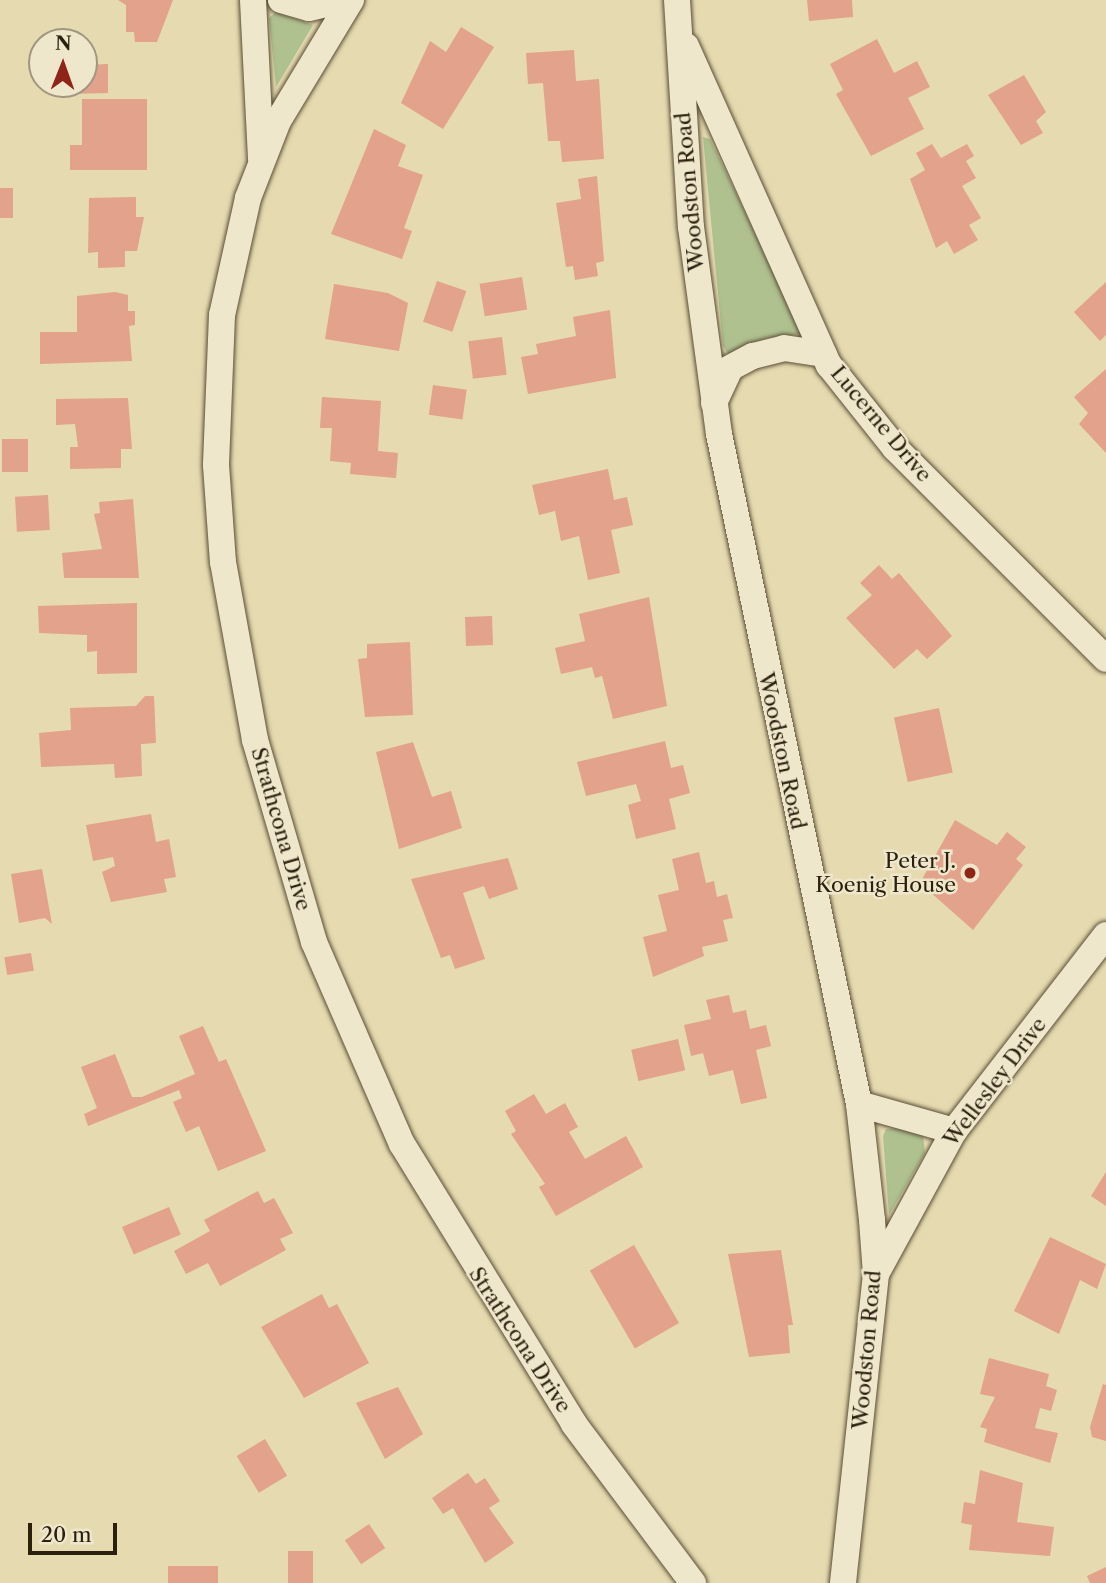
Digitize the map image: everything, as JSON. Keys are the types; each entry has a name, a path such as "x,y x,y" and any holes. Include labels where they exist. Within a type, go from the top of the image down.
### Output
{"street":[{"path":"253,0 261,163"},
{"path":"281,0 309,8 344,0"},
{"name":"Strathcona Drive","path":"351,0 313,58 261,163 234,246 222,315 216,465 236,646 284,849 340,1010 435,1206 574,1424 693,1583"},
{"name":"Lucerne Drive","path":"677,12 736,170 824,355 895,448 1106,659"},
{"name":"Woodston Road","path":"677,12 691,227 715,403 767,686 859,1104 876,1274 843,1583"},
{"path":"715,403 730,368 753,356 784,348 824,355"},
{"name":"Wellesley Drive","path":"876,1274 954,1131 1106,935"},
{"path":"859,1104 954,1131"}],"green space":[{"path":"276,12 313,25 276,87 269,18"},
{"path":"703,137 710,139 800,327 800,334 766,338 730,357 723,346"},
{"path":"902,1128 923,1134 925,1153 889,1215 883,1136 886,1129"}],"building":[{"path":"118,0 173,0 157,42 135,42 134,32 126,32 126,5"},
{"path":"807,0 852,0 853,17 809,21"},
{"path":"461,27 494,47 443,129 401,103 430,41 446,52"},
{"path":"877,39 894,73 917,61 930,87 908,98 924,129 871,156 836,94 843,90 830,64"},
{"path":"574,50 576,81 599,79 604,159 562,162 560,141 548,141 543,83 528,84 526,53"},
{"path":"98,64 108,64 108,93 98,93"},
{"path":"1024,75 1046,112 1036,121 1043,133 1021,145 988,95"},
{"path":"82,99 147,99 147,170 70,170 70,145 82,145"},
{"path":"374,129 406,145 398,166 423,175 404,228 412,231 402,259 331,234"},
{"path":"932,144 941,158 967,144 974,156 966,161 976,178 962,186 981,218 969,225 978,240 954,254 947,241 936,248 910,179 925,170 916,153"},
{"path":"597,176 604,261 596,263 598,276 575,280 573,266 566,267 556,203 581,199 578,179"},
{"path":"0,188 13,188 13,218 0,218"},
{"path":"136,197 136,217 144,217 137,251 125,251 125,267 98,268 98,252 88,253 89,198"},
{"path":"522,277 527,310 485,316 480,284"},
{"path":"437,281 466,291 452,332 423,322"},
{"path":"1106,282 1106,335 1100,341 1074,312"},
{"path":"334,284 388,293 408,303 399,351 325,339"},
{"path":"115,292 128,295 128,311 135,311 135,325 129,326 132,361 40,364 40,332 77,332 77,296"},
{"path":"610,310 616,378 528,394 521,357 538,354 536,344 576,336 573,317"},
{"path":"502,337 507,375 473,379 468,341"},
{"path":"1106,369 1106,453 1079,424 1088,413 1074,397"},
{"path":"433,385 467,390 462,419 429,415"},
{"path":"322,397 381,401 378,451 398,453 396,478 350,474 351,463 330,461 332,428 320,428"},
{"path":"128,398 132,449 121,449 121,468 70,469 70,447 78,447 75,424 56,425 56,399"},
{"path":"2,439 28,439 28,472 2,472"},
{"path":"608,469 614,500 627,497 633,525 611,530 620,573 588,580 579,536 561,541 555,511 539,515 532,485"},
{"path":"48,495 50,530 17,532 15,497"},
{"path":"133,499 139,578 64,578 62,553 102,549 94,514 100,513 99,502"},
{"path":"879,565 892,579 899,573 952,636 927,659 917,649 894,669 846,618 872,595 860,583"},
{"path":"649,597 667,706 613,719 602,676 595,678 592,667 561,674 555,648 585,641 579,614"},
{"path":"137,603 137,673 97,674 97,651 87,652 87,635 39,633 38,606"},
{"path":"492,616 493,645 466,646 465,617"},
{"path":"410,642 413,715 365,717 358,659 367,658 367,644"},
{"path":"145,696 154,696 156,743 141,744 142,776 115,778 114,764 41,767 39,733 71,730 70,708 136,706"},
{"path":"939,708 953,773 908,782 894,718"},
{"path":"665,741 671,768 683,765 690,793 669,799 676,829 636,839 628,805 641,801 636,784 586,796 577,762"},
{"path":"413,742 432,797 451,791 462,828 399,849 376,752"},
{"path":"151,814 156,842 169,839 176,877 164,879 167,892 111,902 102,872 115,866 113,857 93,861 86,825"},
{"name":"Peter J. Koenig House","path":"955,820 997,845 1007,832 1026,847 1016,859 1023,865 973,930 920,883"},
{"path":"699,852 706,883 714,881 717,897 727,894 733,918 723,920 728,941 702,947 704,956 653,977 643,937 667,931 658,895 679,890 672,859"},
{"path":"508,858 518,889 489,899 484,886 463,893 485,959 455,969 450,955 441,958 411,879"},
{"path":"42,869 52,924 45,918 19,923 11,874"},
{"path":"31,953 34,971 7,975 4,957"},
{"path":"729,995 733,1013 746,1010 750,1029 766,1025 771,1046 756,1050 767,1098 741,1104 733,1070 709,1076 703,1053 691,1056 684,1025 711,1019 706,1000"},
{"path":"203,1026 219,1062 226,1059 266,1151 218,1171 199,1126 186,1132 173,1102 182,1098 179,1090 88,1126 84,1114 97,1108 81,1067 115,1054 132,1097 142,1097 195,1074 179,1036"},
{"path":"678,1039 685,1070 638,1081 631,1050"},
{"path":"534,1094 546,1114 565,1103 578,1127 569,1132 585,1159 626,1136 643,1167 556,1216 539,1187 545,1184 511,1134 516,1131 505,1111"},
{"path":"1106,1172 1106,1206 1091,1196"},
{"path":"258,1191 264,1203 274,1198 293,1233 280,1239 286,1250 220,1286 208,1263 186,1274 174,1251 210,1231 204,1220"},
{"path":"169,1207 181,1235 134,1255 122,1227"},
{"path":"1050,1237 1106,1264 1097,1289 1080,1280 1059,1334 1014,1311"},
{"path":"634,1245 679,1323 635,1348 590,1270"},
{"path":"781,1250 793,1325 788,1325 790,1353 749,1357 728,1254"},
{"path":"322,1294 329,1308 337,1304 369,1363 304,1398 261,1327"},
{"path":"989,1358 1049,1374 1046,1386 1057,1390 1051,1411 1040,1408 1035,1428 1058,1433 1050,1463 984,1442 987,1429 980,1427 995,1397 980,1394"},
{"path":"1103,1384 1106,1385 1106,1441 1092,1437 1090,1427"},
{"path":"398,1387 423,1434 385,1459 356,1403"},
{"path":"265,1439 287,1476 259,1493 237,1456"},
{"path":"980,1470 1023,1483 1017,1522 1054,1527 1050,1556 969,1550 972,1525 961,1523 964,1502 975,1504"},
{"path":"468,1473 476,1484 485,1478 500,1501 489,1508 514,1543 485,1563 453,1508 443,1514 432,1498"},
{"path":"369,1524 385,1548 361,1564 345,1540"},
{"path":"288,1551 313,1551 313,1583 288,1583"},
{"path":"168,1566 218,1566 218,1583 168,1583"},
{"path":"1106,1567 1106,1583 1090,1583 1087,1576"}],"place":[{"name":"Peter J. Koenig House","path":"970,873"}]}
